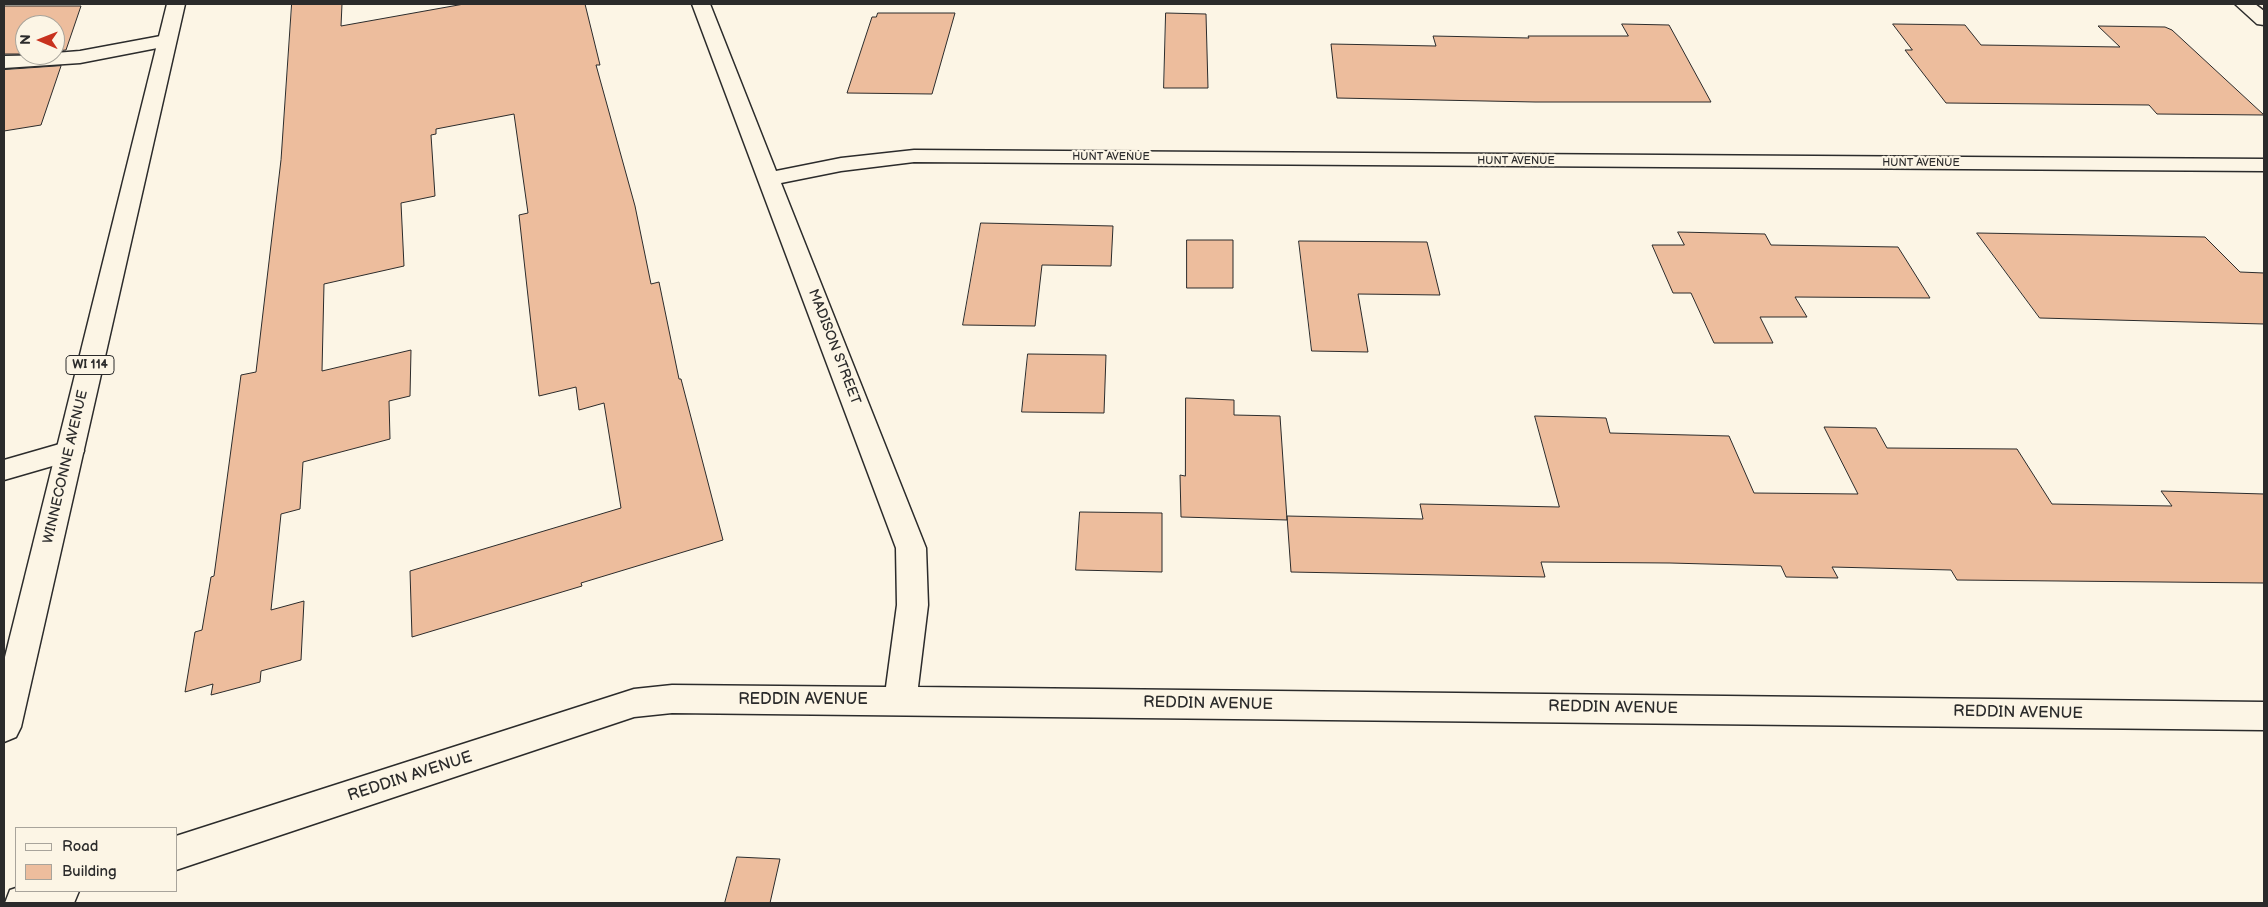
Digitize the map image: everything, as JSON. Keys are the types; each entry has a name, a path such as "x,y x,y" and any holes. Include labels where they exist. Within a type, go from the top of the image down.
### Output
{"street":[{"name":"WINNECONNE AVENUE","path":"4,727 176,4"},
{"name":"MADISON STREET","path":"701,4 911,548 915,577 913,612 900,700"},
{"path":"2244,4 2264,20"},
{"path":"4,62 80,57 166,41"},
{"name":"HUNT AVENUE","path":"769,179 812,168 867,159 914,156 2264,165"},
{"path":"4,470 70,451"},
{"name":"REDDIN AVENUE","path":"178,852 634,704 672,699 2264,716"},
{"path":"23,903 58,892"}],"building":[{"path":"292,4 342,4 341,26 464,4 585,4 600,65 596,65 635,206 651,284 659,282 679,379 681,379 723,540 581,583 582,586 412,637 410,571 621,508 604,403 579,410 576,387 539,396 519,215 528,213 514,114 436,129 436,134 431,135 435,196 401,203 404,266 324,284 322,371 411,350 410,396 389,401 390,439 303,462 300,509 281,514 271,610 304,601 301,660 261,671 260,682 211,695 213,684 185,692 195,632 202,630 211,577 214,576 241,375 256,372 281,160"},
{"path":"4,6 81,6 66,50 65,15 15,15 15,54 4,54"},
{"path":"878,13 955,13 932,94 847,93 872,17 876,17"},
{"path":"1166,13 1206,14 1208,88 1164,88"},
{"path":"1622,24 1669,25 1711,102 1535,102 1337,98 1331,44 1436,46 1433,36 1529,38 1528,36 1628,36"},
{"path":"1893,24 1965,25 1981,45 2120,47 2098,26 2165,27 2172,30 2264,115 2157,114 2149,105 1946,103 1905,50 1912,50"},
{"path":"61,66 41,125 4,131 4,70"},
{"path":"981,223 1113,226 1111,266 1042,265 1035,326 963,325"},
{"path":"1678,232 1765,234 1771,245 1898,247 1930,298 1795,297 1807,317 1760,317 1773,343 1714,343 1691,293 1673,293 1652,245 1684,245"},
{"path":"1977,233 2205,237 2240,272 2264,273 2264,324 2040,318"},
{"path":"1187,240 1233,240 1233,288 1187,288"},
{"path":"1299,241 1427,242 1440,295 1358,294 1368,352 1312,351"},
{"path":"1028,354 1106,355 1104,413 1022,412"},
{"path":"1186,398 1234,400 1234,415 1280,416 1287,520 1181,517 1180,475 1185,476"},
{"path":"1535,416 1606,418 1610,433 1729,436 1754,493 1858,494 1824,427 1876,428 1887,448 2017,449 2052,504 2172,506 2161,491 2264,494 2264,583 1957,580 1951,570 1832,567 1838,578 1786,577 1781,566 1670,563 1541,562 1545,577 1291,572 1287,516 1423,519 1420,504 1559,507"},
{"path":"1080,512 1162,513 1162,572 1076,570"},
{"path":"737,857 780,859 770,903 725,903"}]}
